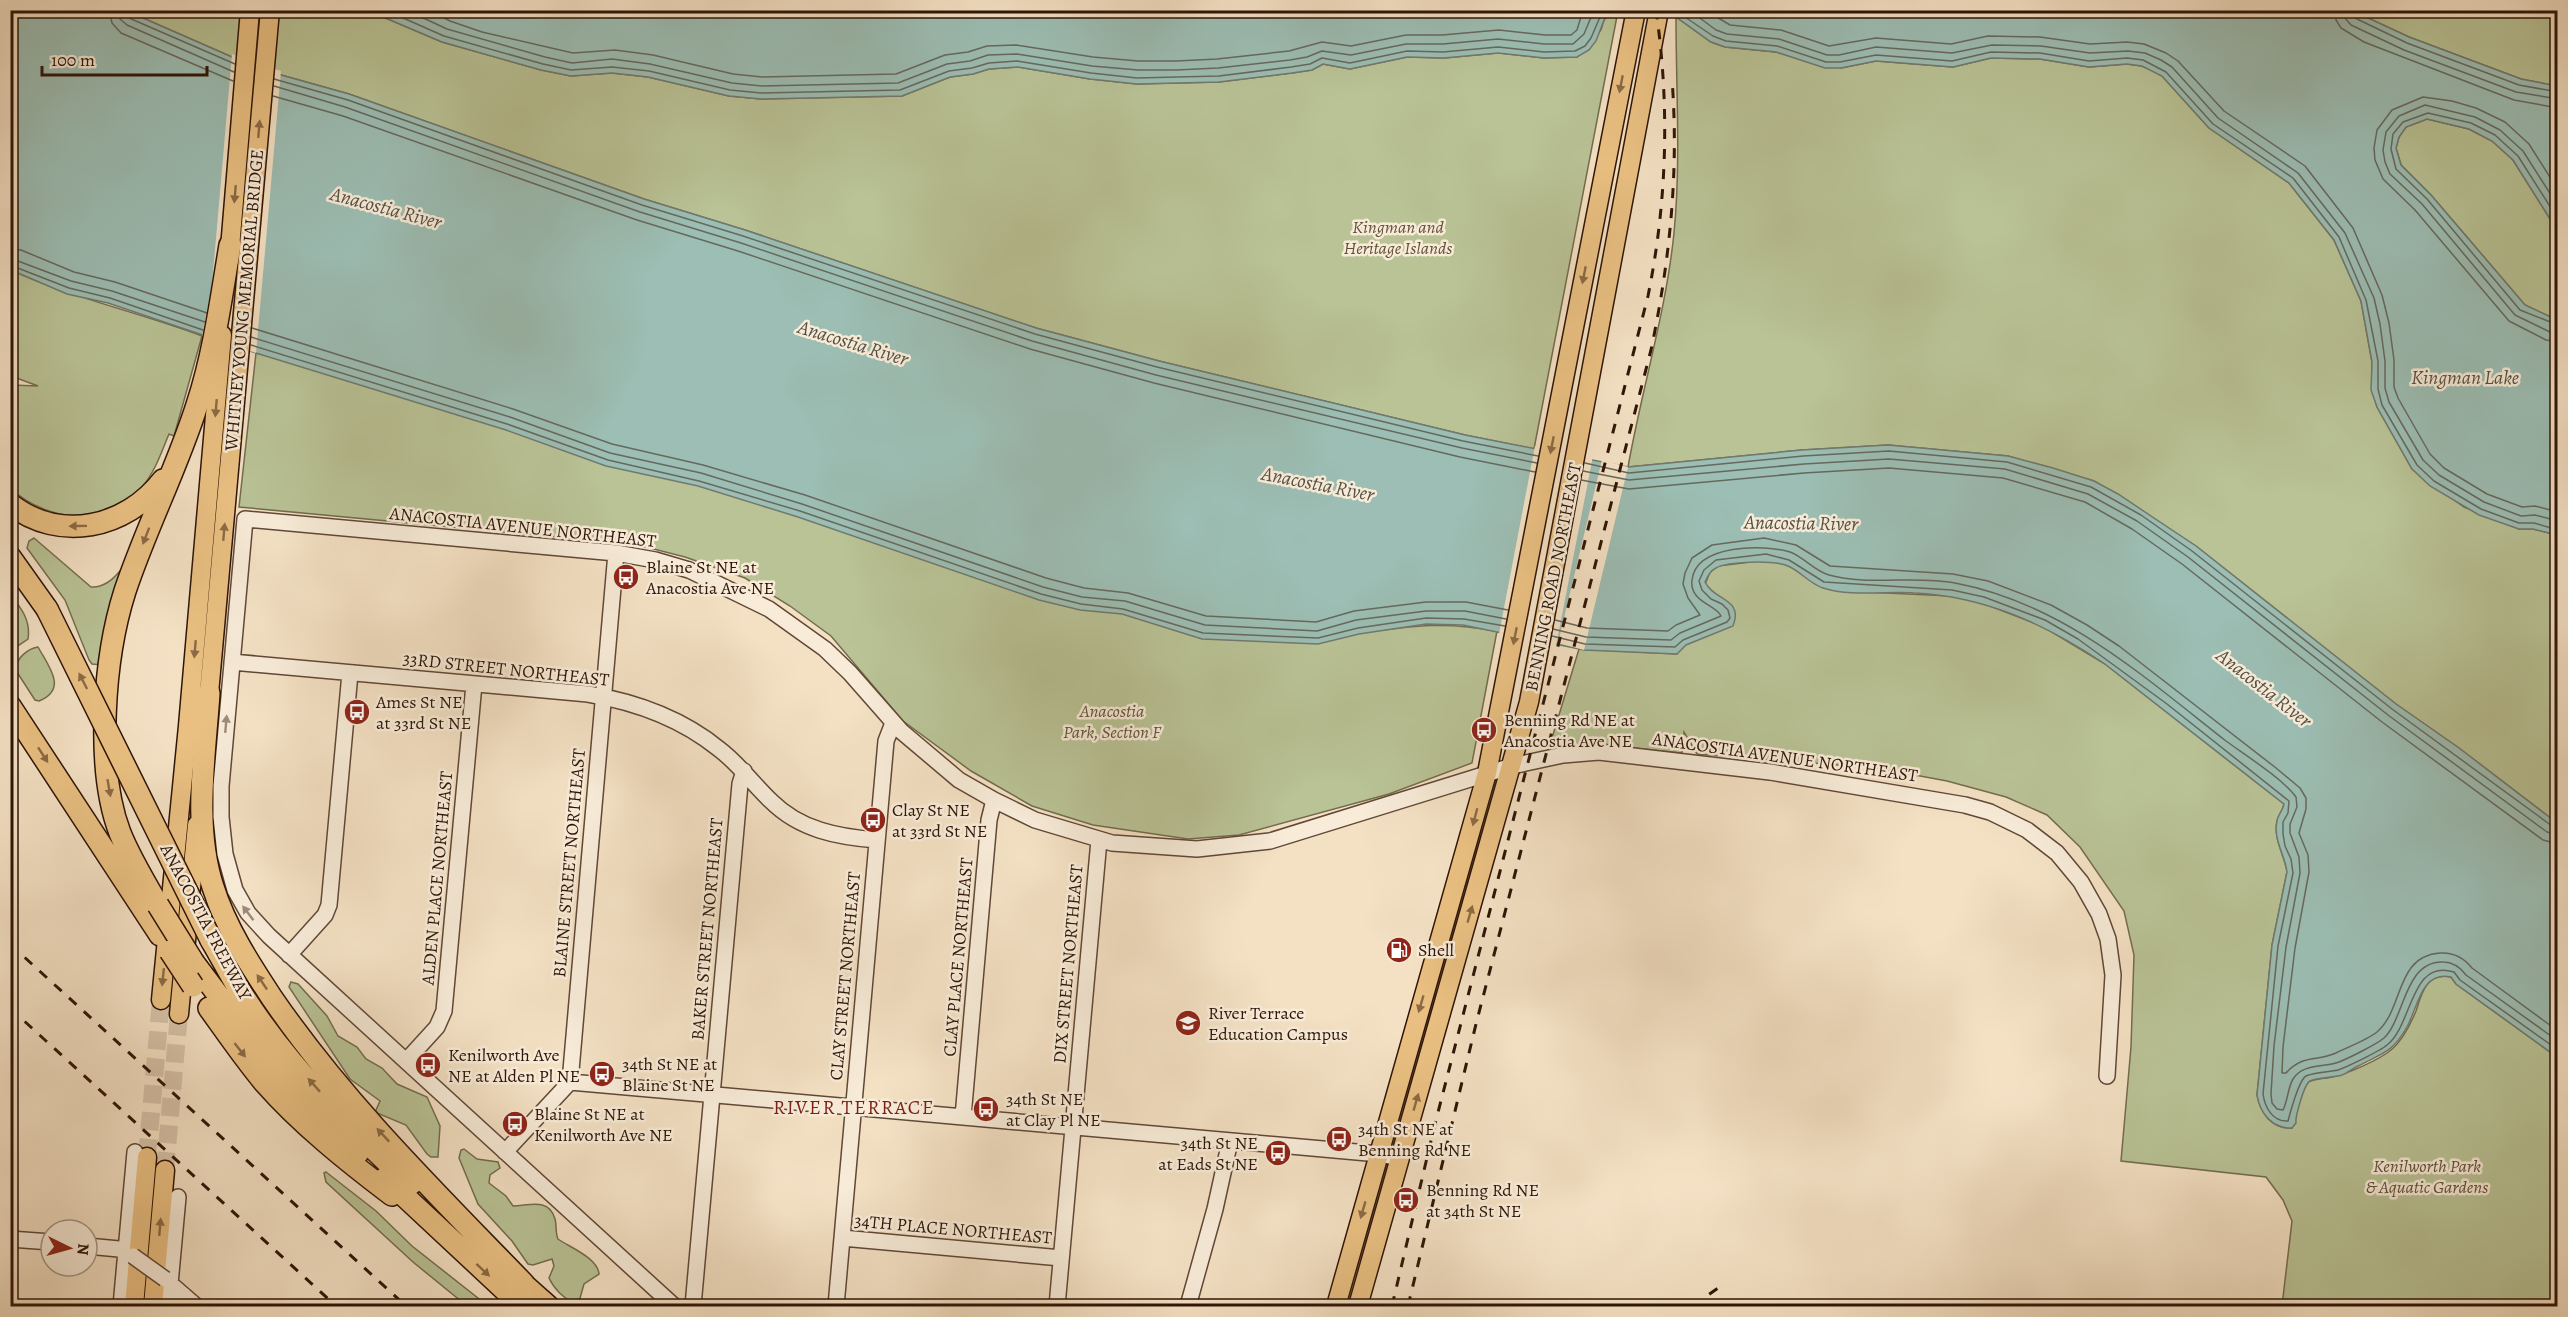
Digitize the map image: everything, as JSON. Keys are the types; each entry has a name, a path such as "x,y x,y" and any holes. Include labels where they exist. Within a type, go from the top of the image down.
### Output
{"highway":[{"path":"230,245 207,372 197,407 121,604 111,655 105,719 107,777 120,831 134,864 194,963 290,1087 522,1306"},
{"path":"10,504 50,524 79,526 100,524 119,517 144,501 157,488 175,462"},
{"name":"ANACOSTIA FREEWAY","path":"10,557 47,609 211,940 245,999 268,1032 349,1124 383,1158 524,1284"},
{"path":"209,693 203,774 205,851 212,885 226,921 241,949 293,1029 349,1099 524,1284 548,1306"},
{"name":"ANACOSTIA FREEWAY","path":"10,706 193,986 251,1064 286,1106 375,1182 443,1233"}],"main road":[{"name":"WHITNEY YOUNG MEMORIAL BRIDGE","path":"209,590 230,245 250,10"},
{"name":"WHITNEY YOUNG MEMORIAL BRIDGE","path":"209,590 270,10"},
{"name":"BENNING ROAD NORTHEAST","path":"1358,1306 1529,702 1659,10"},
{"name":"BENNING ROAD NORTHEAST","path":"1336,1306 1487,773 1634,19"},
{"path":"179,1014 209,693 209,590"},
{"path":"160,1000 209,590"},
{"path":"134,1306 141,1154"},
{"path":"153,1306 165,1170"}],"street":[{"name":"ANACOSTIA AVENUE NORTHEAST","path":"232,662 245,519 616,553 656,560 689,570 769,609 805,633 837,661 893,723 945,770 994,801 1047,824 1099,840 1133,846 1181,849 1249,844 1300,833 1512,766 1563,755 1606,752 1770,772 1965,805 1990,812 2019,825 2050,846 2070,867 2091,898 2105,931 2111,957 2114,990 2107,1076"},
{"name":"BLAINE STREET NORTHEAST","path":"570,1082 616,553"},
{"name":"33RD STREET NORTHEAST","path":"232,662 603,697 649,709 686,726 718,747 744,771 774,805 805,825 845,838 877,840"},
{"path":"232,662 221,786 225,854 235,890 242,905 262,929 674,1306"},
{"path":"289,954 325,915 329,905 350,673"},
{"name":"ALDEN PLACE NORTHEAST","path":"406,1061 437,1027 444,1011 474,684"},
{"name":"CLAY STREET NORTHEAST","path":"836,1306 886,741 893,723"},
{"name":"BAKER STREET NORTHEAST","path":"693,1306 740,784 744,771"},
{"name":"CLAY PLACE NORTHEAST","path":"963,1117 989,820 994,801"},
{"name":"DIX STREET NORTHEAST","path":"1057,1306 1099,840"},
{"path":"505,1152 570,1082 1230,1140 1379,1154 1399,1158"},
{"path":"1188,1306 1215,1209 1230,1140"},
{"path":"121,1306 141,1154"},
{"path":"168,1306 168,1281 178,1197"},
{"name":"34TH PLACE NORTHEAST","path":"842,1238 1061,1258"},
{"path":"10,1239 39,1241"},
{"path":"99,1248 129,1254 168,1281 196,1306"}],"green space":[{"name":"Kingman and Heritage Islands","path":"127,11 369,11 442,42 541,70 571,76 612,73 648,77 729,96 761,99 902,96 950,77 989,69 1018,67 1137,84 1219,82 1312,70 1323,64 1350,69 1407,57 1444,58 1498,53 1544,58 1577,57 1601,30 1604,20 1611,11 1618,11 1534,449 1465,435 1159,361 1036,328 745,230 644,199 349,94 281,75 232,57"},
{"path":"2353,11 2557,11 2557,86 2521,79 2409,37"},
{"path":"1676,17 1711,42 1725,47 1776,52 1841,68 1876,61 1953,67 1991,58 2040,59 2089,67 2127,64 2142,66 2162,76 2209,128 2289,183 2334,240 2361,301 2372,362 2372,390 2377,407 2412,469 2464,507 2519,529 2533,529 2557,537 2557,823 2459,748 2396,704 2196,546 2094,481 2008,456 1888,445 1802,450 1628,467 1660,321 1674,233 1678,152"},
{"path":"2427,119 2469,129 2492,141 2513,160 2557,230 2557,320 2525,305 2431,195 2401,165 2396,148 2399,137 2406,127"},
{"path":"11,270 81,297 202,336 174,436 169,434 154,469 142,487 112,510 95,515 60,514 42,509 11,489 11,385 38,386 11,376"},
{"name":"Anacostia Park, Section F","path":"256,353 1359,633 1444,625 1497,631 1472,763 1389,794 1239,835 1188,839 1093,825 1032,806 971,771 903,721 831,636 790,606 745,578 685,557 634,544 239,507"},
{"path":"34,538 91,587 109,582 123,567 103,665 92,664 89,660 65,600 27,548 29,541"},
{"name":"Kenilworth Park & Aquatic Gardens","path":"1767,560 1787,565 1843,591 1951,596 1982,603 2042,626 2105,664 2284,804 2276,828 2287,872 2272,945 2257,1095 2264,1114 2273,1123 2292,1128 2308,1082 2354,1070 2391,1050 2409,1026 2427,985 2443,976 2451,977 2456,984 2557,1057 2557,1306 2282,1306 2292,1221 2283,1200 2266,1177 2121,1161 2131,1047 2134,955 2124,911 2080,847 2047,815 2006,797 1947,781 1877,768 1697,754 1684,732 1682,753 1594,744 1549,748 1579,649 1677,654 1710,572 1718,566"},
{"path":"10,594 27,620 29,632 28,639 16,647 11,644"},
{"path":"38,647 54,677 53,690 39,701 35,700 15,669 23,655"},
{"path":"291,982 298,984 327,1016 338,1036 357,1047 366,1059 382,1068 397,1084 427,1097 440,1126 438,1157 431,1157 427,1154 406,1125 377,1113 380,1101 350,1079 289,987"},
{"path":"464,1149 477,1159 498,1162 500,1168 490,1175 489,1183 506,1196 513,1206 537,1204 548,1208 555,1219 558,1239 594,1263 599,1274 584,1284 578,1305 575,1305 551,1283 549,1278 554,1266 552,1259 533,1265 528,1264 512,1241 478,1204 459,1158 461,1150"},
{"path":"326,1172 376,1211 412,1246 488,1306 467,1306 413,1262 326,1182 324,1173"}],"water":[{"name":"Anacostia River","path":"11,11 127,11 232,57 281,75 349,94 644,199 745,230 1036,328 1159,361 1465,435 1628,467 1802,450 1888,445 2008,456 2094,481 2118,494 2196,546 2396,704 2459,748 2557,823 2557,1057 2456,984 2451,977 2441,977 2433,979 2422,992 2407,1027 2397,1042 2381,1055 2342,1075 2310,1081 2298,1108 2296,1123 2292,1128 2273,1123 2264,1114 2257,1095 2272,945 2287,872 2276,828 2284,804 2105,664 2038,625 1990,606 1940,595 1834,591 1818,586 1788,566 1752,562 1716,568 1705,582 1735,610 1733,626 1686,645 1677,654 1584,650 1463,625 1426,624 1359,634 1318,644 1202,639 1122,614 1080,610 1039,600 798,517 698,486 606,466 506,430 256,353 108,303 67,294 11,270"},
{"path":"369,11 1611,11 1604,20 1596,41 1589,50 1577,57 1544,58 1498,53 1444,58 1407,57 1350,69 1323,64 1312,70 1219,82 1137,84 1018,67 989,69 950,77 902,96 761,99 729,96 648,77 612,73 571,76 541,70 442,42"},
{"name":"Kingman Lake","path":"1640,11 2353,11 2409,37 2521,79 2557,86 2557,230 2513,160 2492,141 2469,129 2427,119 2406,127 2399,137 2396,148 2401,165 2431,195 2525,305 2557,320 2557,537 2533,529 2519,529 2479,515 2430,486 2412,469 2377,407 2371,390 2372,362 2361,301 2334,240 2289,183 2209,128 2162,76 2142,66 2127,64 2089,67 2040,59 1991,58 1953,67 1876,61 1841,68 1825,68 1776,52 1725,47 1711,42 1676,17"}],"pier":[{"path":"232,54 281,71 256,353 202,336 212,284"},
{"path":"1535,446 1593,456 1556,646 1499,634"},
{"path":"1602,460 1628,467 1584,650 1558,643"}],"tunnel":[{"path":"147,1157 161,1000"},
{"path":"165,1170 179,1014"}],"railway":[{"path":"1392,1306 1434,1128 1648,296 1663,190 1665,118 1656,10"},
{"path":"1408,1306 1476,1024 1651,350 1663,283 1671,215 1674,148 1672,79"},
{"path":"10,944 406,1306"},
{"path":"10,1008 336,1306"},
{"path":"1693,1306 1718,1288"}],"place":[{"name":"Blaine St NE at Anacostia Ave NE","path":"626,577"},
{"name":"Ames St NE at 33rd St NE","path":"357,712"},
{"name":"Benning Rd NE at Anacostia Ave NE","path":"1484,730"},
{"name":"Clay St NE at 33rd St NE","path":"873,820"},
{"name":"Shell","path":"1399,950"},
{"name":"River Terrace Education Campus","path":"1188,1023"},
{"name":"Kenilworth Ave NE at Alden Pl NE","path":"428,1065"},
{"name":"34th St NE at Blaine St NE","path":"602,1074"},
{"name":"34th St NE at Clay Pl NE","path":"986,1109"},
{"name":"Blaine St NE at Kenilworth Ave NE","path":"515,1124"},
{"name":"34th St NE at Benning Rd NE","path":"1339,1139"},
{"name":"34th St NE at Eads St NE","path":"1278,1153"},
{"name":"Benning Rd NE at 34th St NE","path":"1406,1200"}],"district":[{"name":"RIVER TERRACE","path":"854,1107"}]}
